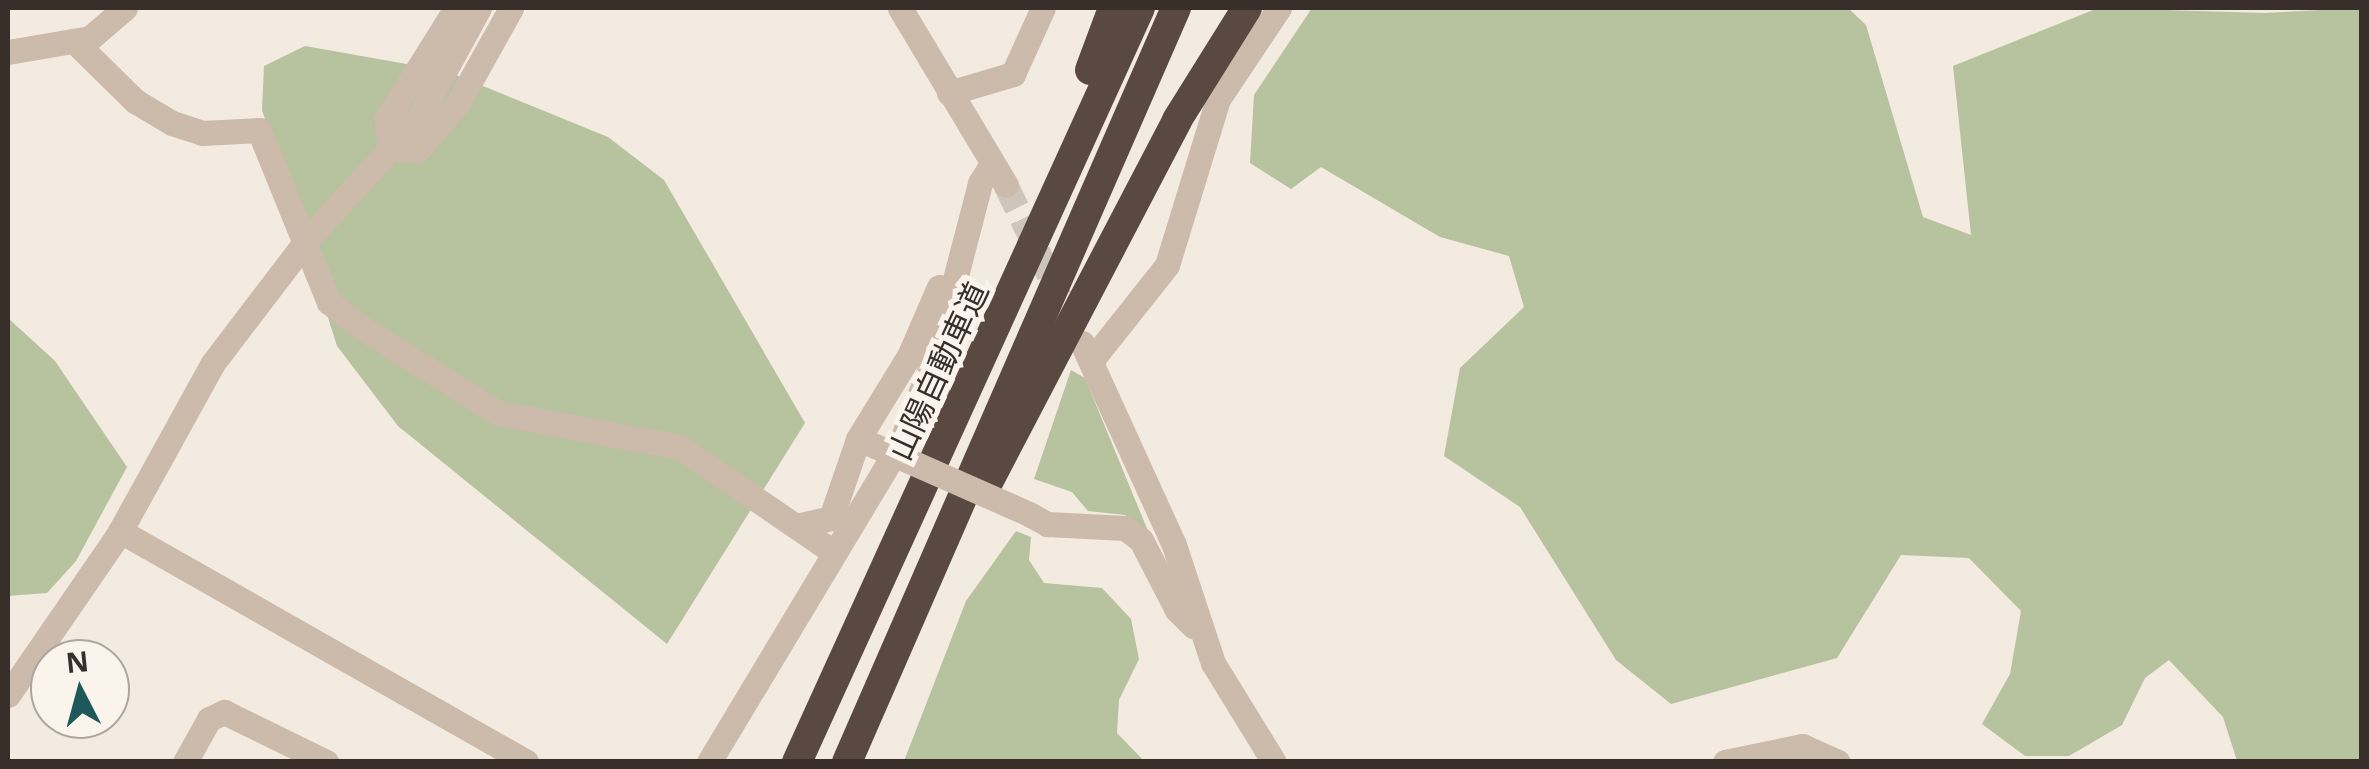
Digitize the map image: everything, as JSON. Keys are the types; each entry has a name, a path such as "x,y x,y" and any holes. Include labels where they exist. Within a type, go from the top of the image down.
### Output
{"highway":[{"path":"795,762 984,326 1113,8"},
{"name":"山陽自動車道","path":"795,762 1140,8"},
{"path":"847,762 926,590 1176,8"},
{"path":"926,590 1177,120 1246,8"}],"street":[{"path":"8,52 90,38 126,8"},
{"path":"390,148 386,120 456,8"},
{"path":"8,695 120,530 213,362 306,241 422,114 479,8"},
{"path":"390,148 417,151 458,102 510,8"},
{"path":"709,762 832,551 900,444 934,356 952,279 999,174 900,8"},
{"path":"949,94 1013,74 1043,8"},
{"path":"1274,762 1242,717 1200,633 1174,546 1086,352 1167,265 1218,99 1279,8"},
{"path":"74,41 134,101 172,123 202,134 259,130 276,161 296,232 306,241 328,302 498,413 680,447 801,524 832,551"},
{"path":"801,524 831,518 862,440 910,354 938,288 952,279"},
{"path":"862,440 1047,524 1125,528 1140,540 1177,610 1200,633"},
{"path":"120,530 526,762"},
{"path":"185,762 219,712 289,754 326,762"},
{"path":"1725,762 1802,746 1838,762"}],"green space":[{"path":"1312,8 1848,8 1866,25 1923,217 1971,235 1953,66 2098,8 2264,13 2361,8 2361,761 2237,761 2223,717 2169,660 2145,678 2122,725 2069,756 2025,756 1982,724 2010,674 2021,611 1969,558 1901,555 1837,658 1671,704 1616,660 1520,507 1444,456 1460,368 1524,307 1509,256 1440,237 1321,167 1291,189 1250,163 1254,95"},
{"path":"305,46 446,71 608,137 664,180 805,423 667,644 398,426 337,346 262,110 264,66"},
{"path":"8,318 55,361 127,467 76,561 47,593 8,596"},
{"path":"1071,370 1085,378 1148,531 1125,515 1088,511 1072,492 1034,479"},
{"path":"1016,531 1031,537 1029,560 1044,583 1102,588 1131,619 1139,659 1119,700 1117,733 1144,761 904,761 966,601"}],"tunnel":[{"path":"1006,185 1060,297"}]}
